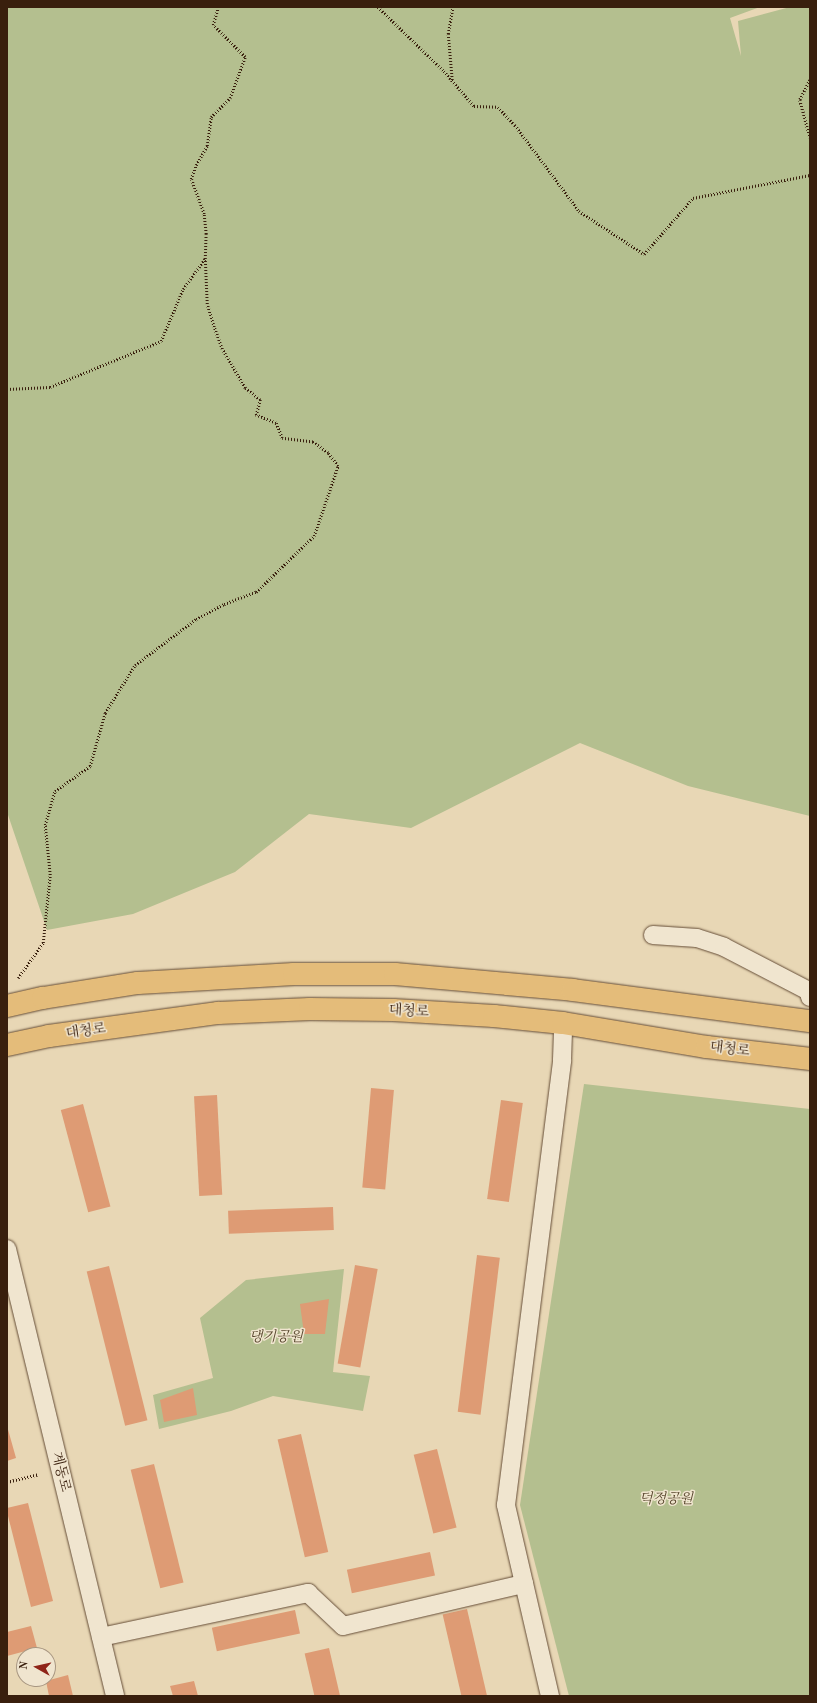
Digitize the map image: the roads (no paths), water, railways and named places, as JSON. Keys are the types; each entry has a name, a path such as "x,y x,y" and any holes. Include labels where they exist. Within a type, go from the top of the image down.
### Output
{"main road":[{"path":"7,1006 43,998 138,983 294,974 394,974 573,990 810,1021"},
{"name":"대청로","path":"7,1045 49,1036 218,1012 302,1009 400,1010 494,1016 563,1023 707,1047 810,1059"}],"street":[{"path":"653,935 697,938 724,947 809,991 810,997"},
{"path":"550,1696 506,1505 560,1075 563,1023"},
{"name":"계동로","path":"7,1249 115,1696"},
{"path":"101,1637 308,1593 343,1626 524,1584"}],"park label":[{"name":"댕기공원","path":"276,1337"},
{"name":"덕정공원","path":"666,1499"}]}
